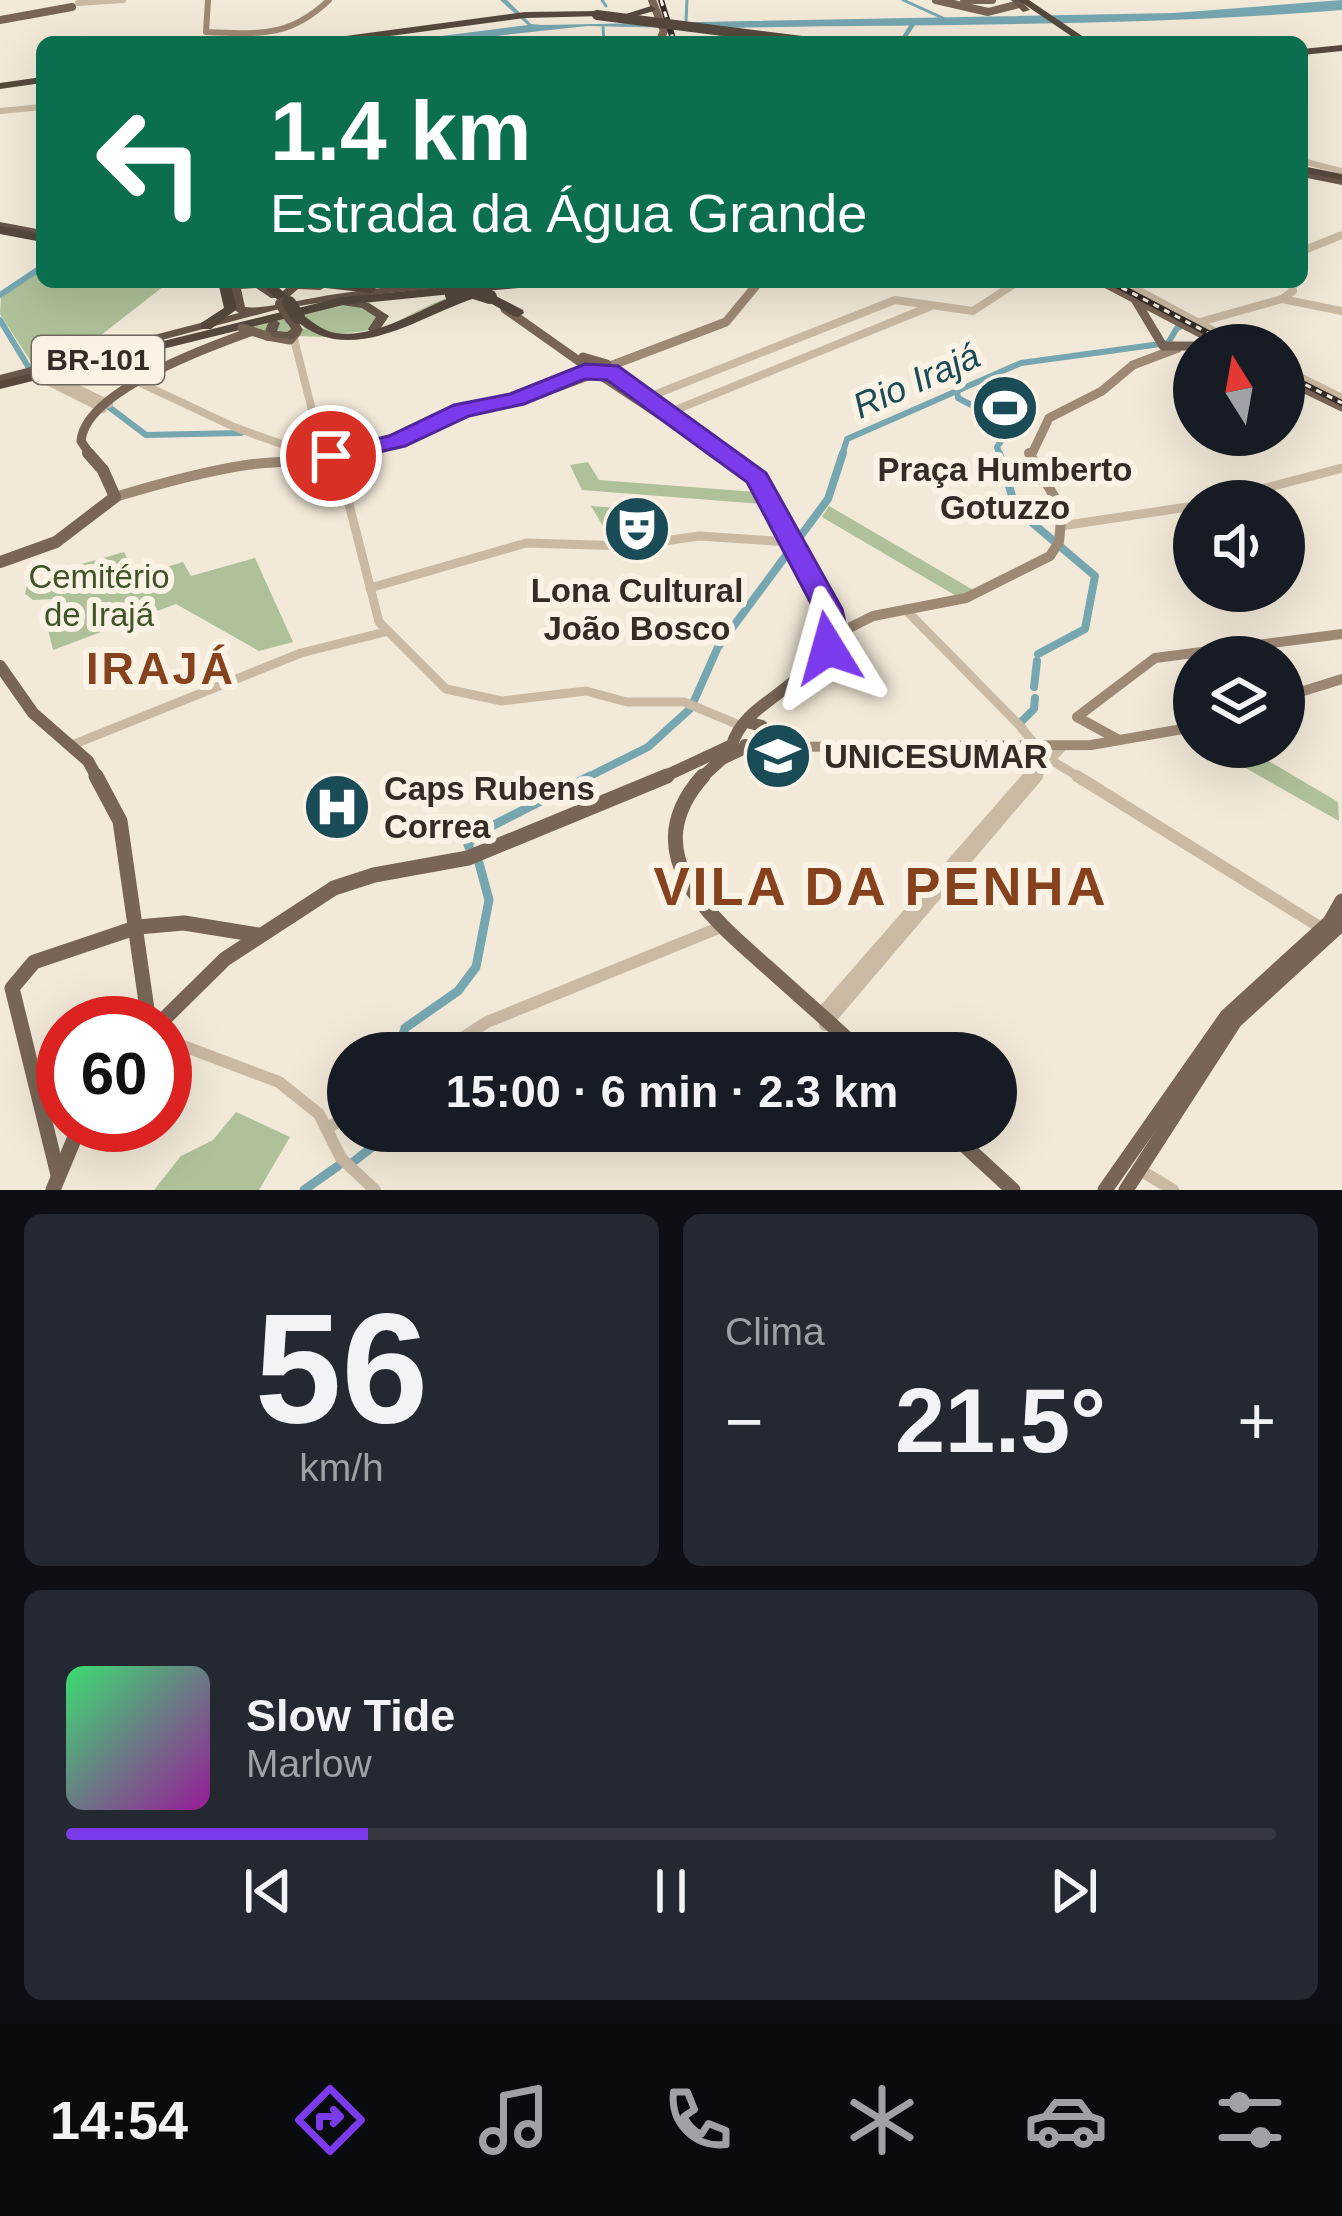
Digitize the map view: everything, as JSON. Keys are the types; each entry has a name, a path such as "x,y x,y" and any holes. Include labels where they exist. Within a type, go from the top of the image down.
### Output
{"highway":[{"path":"1024,6 1074,36"},
{"path":"574,14 542,18 602,15"},
{"path":"372,36 574,14 767,36"},
{"path":"624,14 656,14 778,36"},
{"path":"523,16 656,14"},
{"path":"1053,25 1074,36"},
{"path":"1308,51 1342,48"},
{"path":"0,87 36,82"},
{"path":"1308,172 1342,178"},
{"path":"1308,172 1342,178"},
{"path":"1,230 36,236"},
{"path":"218,335 232,303 226,288"},
{"path":"236,288 240,311"},
{"path":"318,298 327,294 319,288"},
{"name":"BR-101","path":"45,376 147,344 218,335 261,310 366,288"},
{"name":"BR-101","path":"0,383 325,301 451,288"},
{"path":"218,335 284,309 326,331 374,329 476,288"},
{"name":"BR-101","path":"0,383 218,335 356,298 481,288"},
{"path":"484,288 518,313"},
{"name":"BR-101","path":"0,383 218,335 284,309 494,288"},
{"path":"284,309 318,331 343,335 404,324 450,298 512,288"},
{"path":"346,303 365,305 381,314 383,322 374,329"},
{"path":"218,335 240,311 261,310"}],"main road":[{"path":"208,0 207,29 257,34 305,23 329,0"},
{"path":"936,0 994,8 1024,6"},
{"path":"963,0 994,8"},
{"path":"0,20 60,11 77,3"},
{"path":"292,28 298,36"},
{"path":"0,560 59,541 113,496 158,482 401,442 458,414 523,400 726,322 754,288"},
{"path":"1114,288 1149,308 1193,324"},
{"path":"450,298 487,297 599,368"},
{"path":"1149,308 1161,347"},
{"path":"518,313 746,472 792,543 821,600 833,639"},
{"path":"113,496 102,473 74,442 77,428 138,380 218,335"},
{"path":"304,905 367,880 474,860 687,776 725,751 740,728 763,712 833,639 905,609 974,595 1042,562 1059,544 1061,506 1030,458 1032,442 1049,418 1102,391 1161,347 1173,348"},
{"path":"1305,387 1342,402"},
{"path":"821,600 833,639"},
{"path":"1105,740 1077,717 1155,658 1342,634"},
{"path":"761,741 765,718 833,639"},
{"path":"0,666 33,713 92,766 124,830 129,930 143,996"},
{"path":"1305,690 1342,679"},
{"path":"740,728 761,741 792,746 1044,752 1173,732"},
{"path":"740,728 761,741"},
{"path":"718,928 686,885 675,842 684,802 693,787 736,749 761,741"},
{"path":"225,959 304,905 352,880 468,858 717,765"},
{"path":"687,776 672,813 669,859 690,904 836,1032"},
{"path":"1106,1190 1227,1016 1323,929 1342,901"},
{"path":"60,1161 13,988 31,963 129,930 196,922 250,938 270,929"},
{"path":"1126,1190 1235,1022 1342,923"},
{"path":"187,996 245,942 241,936"},
{"path":"960,1152 1001,1190"},
{"path":"971,1152 1012,1190"}],"street":[{"path":"77,3 122,0"},
{"path":"0,111 36,108"},
{"path":"1308,172 1342,178"},
{"path":"1308,249 1342,235"},
{"path":"644,399 895,300 973,311 1008,288"},
{"path":"1141,288 1194,324"},
{"path":"1190,322 1289,292 1342,310"},
{"path":"665,414 931,306"},
{"path":"218,335 284,309 322,458 349,504 385,632 442,687 472,698 508,700 591,692 627,702 683,702 740,728"},
{"path":"45,376 104,406"},
{"path":"138,380 234,427 322,458"},
{"path":"1305,381 1342,402"},
{"path":"1296,480 1342,468"},
{"path":"1061,526 1173,509"},
{"path":"370,588 526,543 628,546 692,536 792,543"},
{"path":"905,609 1044,752 1323,929"},
{"path":"72,745 302,653 385,632"},
{"path":"825,1021 1044,752"},
{"path":"470,1032 718,928"},
{"path":"192,1049 273,1078 309,1103 327,1127"},
{"path":"337,1152 375,1190"},
{"path":"1140,1170 1173,1190"}],"green space":[{"path":"36,272 36,288 161,288 91,343 95,351 35,368 0,314 1,297"},
{"path":"477,288 344,303 364,305 380,315 381,322 370,330 325,332 325,337 297,336 297,327 306,329 292,318 291,337 269,336 259,329 239,332 251,324 235,327 351,299"},
{"path":"588,462 599,480 756,492 762,504 582,490 570,465"},
{"path":"591,506 634,509 652,541 613,543"},
{"path":"829,506 975,591 958,597 822,517"},
{"name":"Cemitério de Irajá","path":"124,552 136,576 183,562 191,576 255,558 293,642 259,651 176,604 53,650 45,617 66,612 54,599 33,600 25,594 27,585 47,583 50,573"},
{"path":"1246,768 1281,768 1338,802 1339,821"},
{"path":"236,1112 290,1137 259,1190 154,1190 181,1156 213,1140"}],"water":[{"path":"500,0 507,0 531,24 542,25 1174,13 1342,0 1342,10 1107,22 713,28 722,36 682,28 587,26 495,36 441,36 528,25"}],"waterway":[{"path":"602,0 606,6"},
{"path":"686,21 687,0"},
{"path":"903,0 945,19"},
{"path":"905,36 915,21"},
{"path":"603,27 604,36"},
{"path":"0,295 36,271"},
{"path":"0,320 29,368"},
{"name":"Rio Irajá","path":"957,391 1021,363 1168,343 1177,328 1188,323"},
{"name":"Rio Irajá","path":"842,456 847,439 957,391"},
{"path":"957,391 958,398 1011,426 997,447 999,453"},
{"path":"109,407 146,435 241,433"},
{"name":"Rio Irajá","path":"694,701 718,647 828,499 843,453"},
{"path":"999,453 1016,509 1095,576 1085,629 1038,654"},
{"path":"1034,687 1037,661"},
{"path":"1022,721 1034,709 1035,698"},
{"name":"Rio Irajá","path":"590,776 648,747 691,708"},
{"name":"Rio Irajá","path":"472,854 468,845 476,834 590,776"},
{"name":"Rio Irajá","path":"584,779 590,776"},
{"name":"Rio Irajá","path":"404,1032 458,991 476,967 489,900 479,863"},
{"name":"Rio Irajá","path":"353,1162 366,1152"},
{"name":"Rio Irajá","path":"304,1190 338,1166"}],"railway":[{"path":"661,0 672,36"},
{"path":"1122,288 1191,324"},
{"path":"1305,384 1342,403"}],"place":[{"name":"Praça Humberto Gotuzzo","path":"1005,408"},
{"name":"Lona Cultural João Bosco","path":"637,529"},
{"name":"UNICESUMAR","path":"778,756"},
{"name":"Caps Rubens Correa","path":"337,807"}],"district":[{"name":"IRAJÁ","path":"161,668"},
{"name":"VILA DA PENHA","path":"881,886"}],"route":[{"path":"331,456 406,438 462,410 516,399 585,371 597,376 610,371 758,478 828,609 832,640 828,648"}]}
